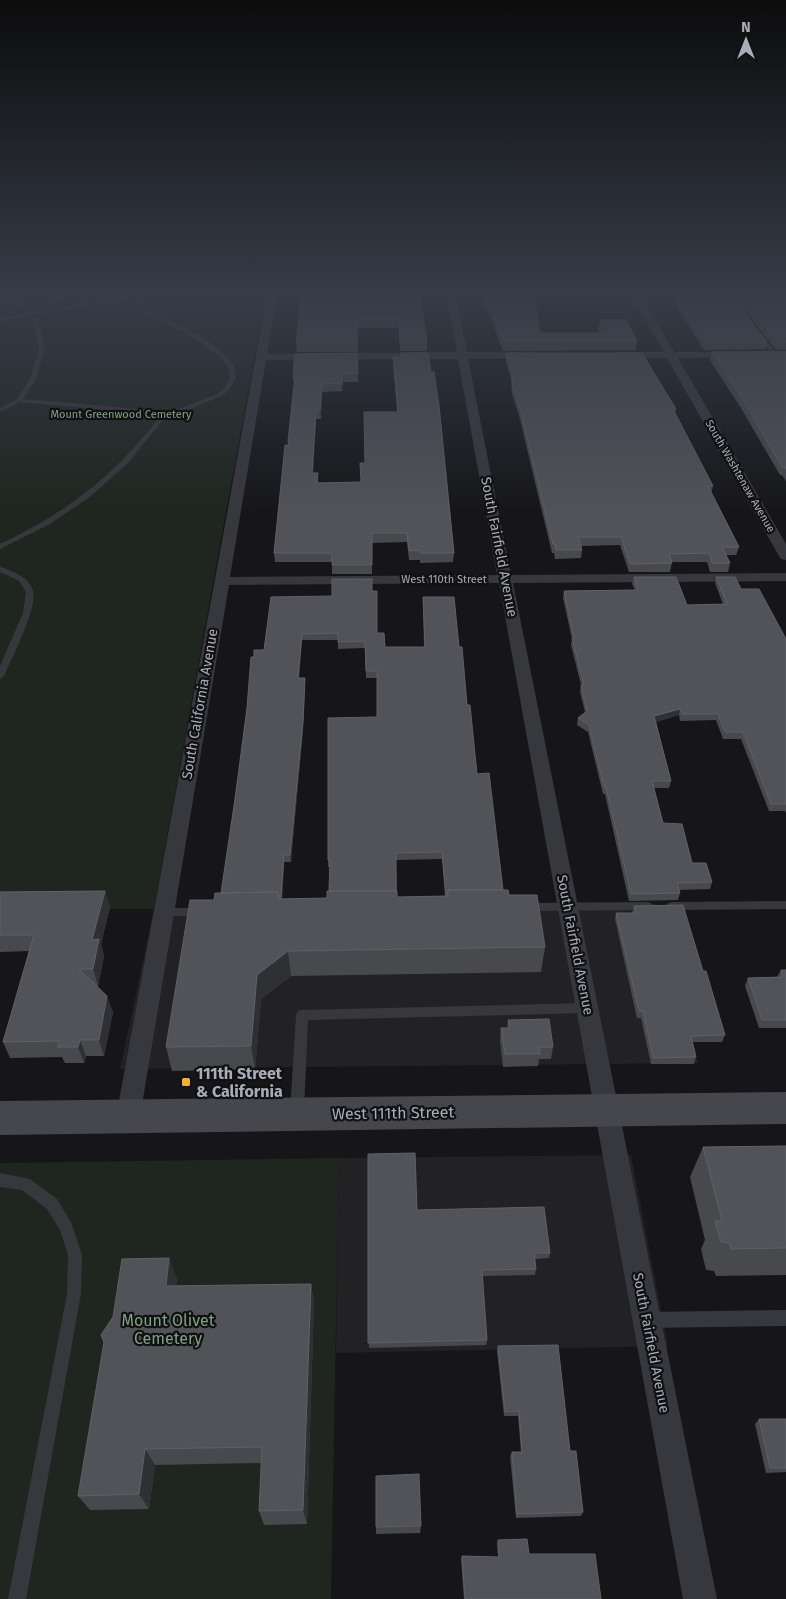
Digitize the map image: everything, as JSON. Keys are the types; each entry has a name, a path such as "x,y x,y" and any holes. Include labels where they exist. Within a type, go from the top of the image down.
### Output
{"main road":[{"name":"West 111th Street","path":"0,1118 786,1108"}],"street":[{"name":"South California Avenue","path":"128,1117 260,366"},
{"name":"South Fairfield Avenue","path":"465,366 700,1599"},
{"name":"South Washtenaw Avenue","path":"677,366 786,556"},
{"name":"West 110th Street","path":"222,581 786,577"}],"lane":[{"path":"0,410 19,400 33,379 37,366"},
{"path":"0,547 46,524 78,505 102,486 160,420 225,391 232,384 234,376 228,366"},
{"path":"19,400 170,414"},
{"path":"0,569 22,579 30,592 27,613 0,676"},
{"path":"515,907 786,905"},
{"path":"163,912 208,912"},
{"path":"297,1114 302,1015 587,1008"},
{"path":"0,1180 25,1184 52,1204 66,1227 75,1255 74,1294 17,1599"},
{"path":"646,1320 786,1318"}],"shaded area":[{"path":"656,904 698,1063 120,1069 154,909"},
{"path":"631,1155 668,1346 336,1353 339,1158"}],"green space":[{"name":"Mount Greenwood Cemetery","path":"0,366 252,366 154,909 0,909"},
{"name":"Mount Olivet Cemetery","path":"339,1158 331,1599 0,1599 0,1163"}],"building":[{"path":"294,366 358,366 358,374 342,374 342,383 322,384 320,410 316,410 312,473 318,473 317,483 361,482 360,463 365,463 364,412 398,412 394,366 430,366 431,372 434,372 439,405 454,553 420,553 420,550 409,551 407,533 372,533 372,565 332,565 332,553 274,553 285,445 289,445 295,377 293,377"},
{"path":"510,366 650,366 676,409 673,409 713,486 708,486 739,547 722,547 730,563 712,563 709,553 669,554 672,563 630,564 621,537 578,537 582,550 556,550 513,386"},
{"path":"721,366 786,366 786,469 782,467"},
{"path":"634,577 676,577 687,605 727,604 716,577 735,577 741,589 759,589 786,639 786,804 771,804 743,732 725,732 718,714 682,714 680,709 654,716 671,781 652,781 663,823 682,824 692,863 706,863 712,882 677,883 680,893 631,894 606,787 604,787 589,725 578,718 587,711 581,685 584,685 572,638 574,638 564,591 638,590"},
{"path":"332,579 372,579 372,591 377,591 377,633 384,633 385,647 425,647 423,597 454,597 459,647 462,647 467,705 470,705 477,774 489,773 503,890 448,890 446,896 442,852 396,853 396,891 329,891 328,718 377,717 377,671 366,671 365,641 338,642 338,633 302,634 298,678 305,678 303,722 290,855 284,855 281,898 279,898 278,892 221,893 247,708 251,657 254,657 254,650 264,650 271,597 332,596"},
{"path":"448,890 508,890 509,895 537,895 545,947 288,951 257,975 251,1046 166,1047 190,900 214,900 215,893 278,892 278,899 327,898 327,891 397,891 397,897 448,896"},
{"path":"105,891 92,940 99,939 93,969 79,969 107,996 99,1040 80,1040 78,1047 58,1047 59,1041 3,1042 34,935 0,935 0,892"},
{"path":"683,905 703,971 706,971 725,1035 691,1036 696,1057 653,1058 643,1011 639,1011 616,913 636,913 634,906"},
{"path":"781,970 786,970 786,1020 762,1020 748,978 783,977"},
{"path":"549,1019 553,1047 539,1047 540,1054 505,1054 501,1028 510,1028 508,1020"},
{"path":"786,1146 786,1248 731,1249 729,1243 721,1242 715,1221 722,1221 703,1147"},
{"path":"415,1153 417,1210 544,1207 550,1253 534,1253 536,1269 482,1270 487,1340 368,1343 368,1154"},
{"path":"169,1258 166,1286 311,1284 303,1510 259,1511 262,1447 145,1449 139,1494 78,1496 104,1342 101,1335 113,1317 122,1259"},
{"path":"558,1345 570,1451 576,1451 583,1512 517,1514 512,1452 522,1452 519,1411 505,1412 498,1346"},
{"path":"759,1419 786,1419 786,1468 770,1468"},
{"path":"419,1474 421,1526 376,1527 376,1476"},
{"path":"527,1539 529,1554 595,1554 601,1599 465,1599 462,1556 499,1557 498,1540"}],"place":[{"name":"111th Street & California","path":"186,1082"}]}
